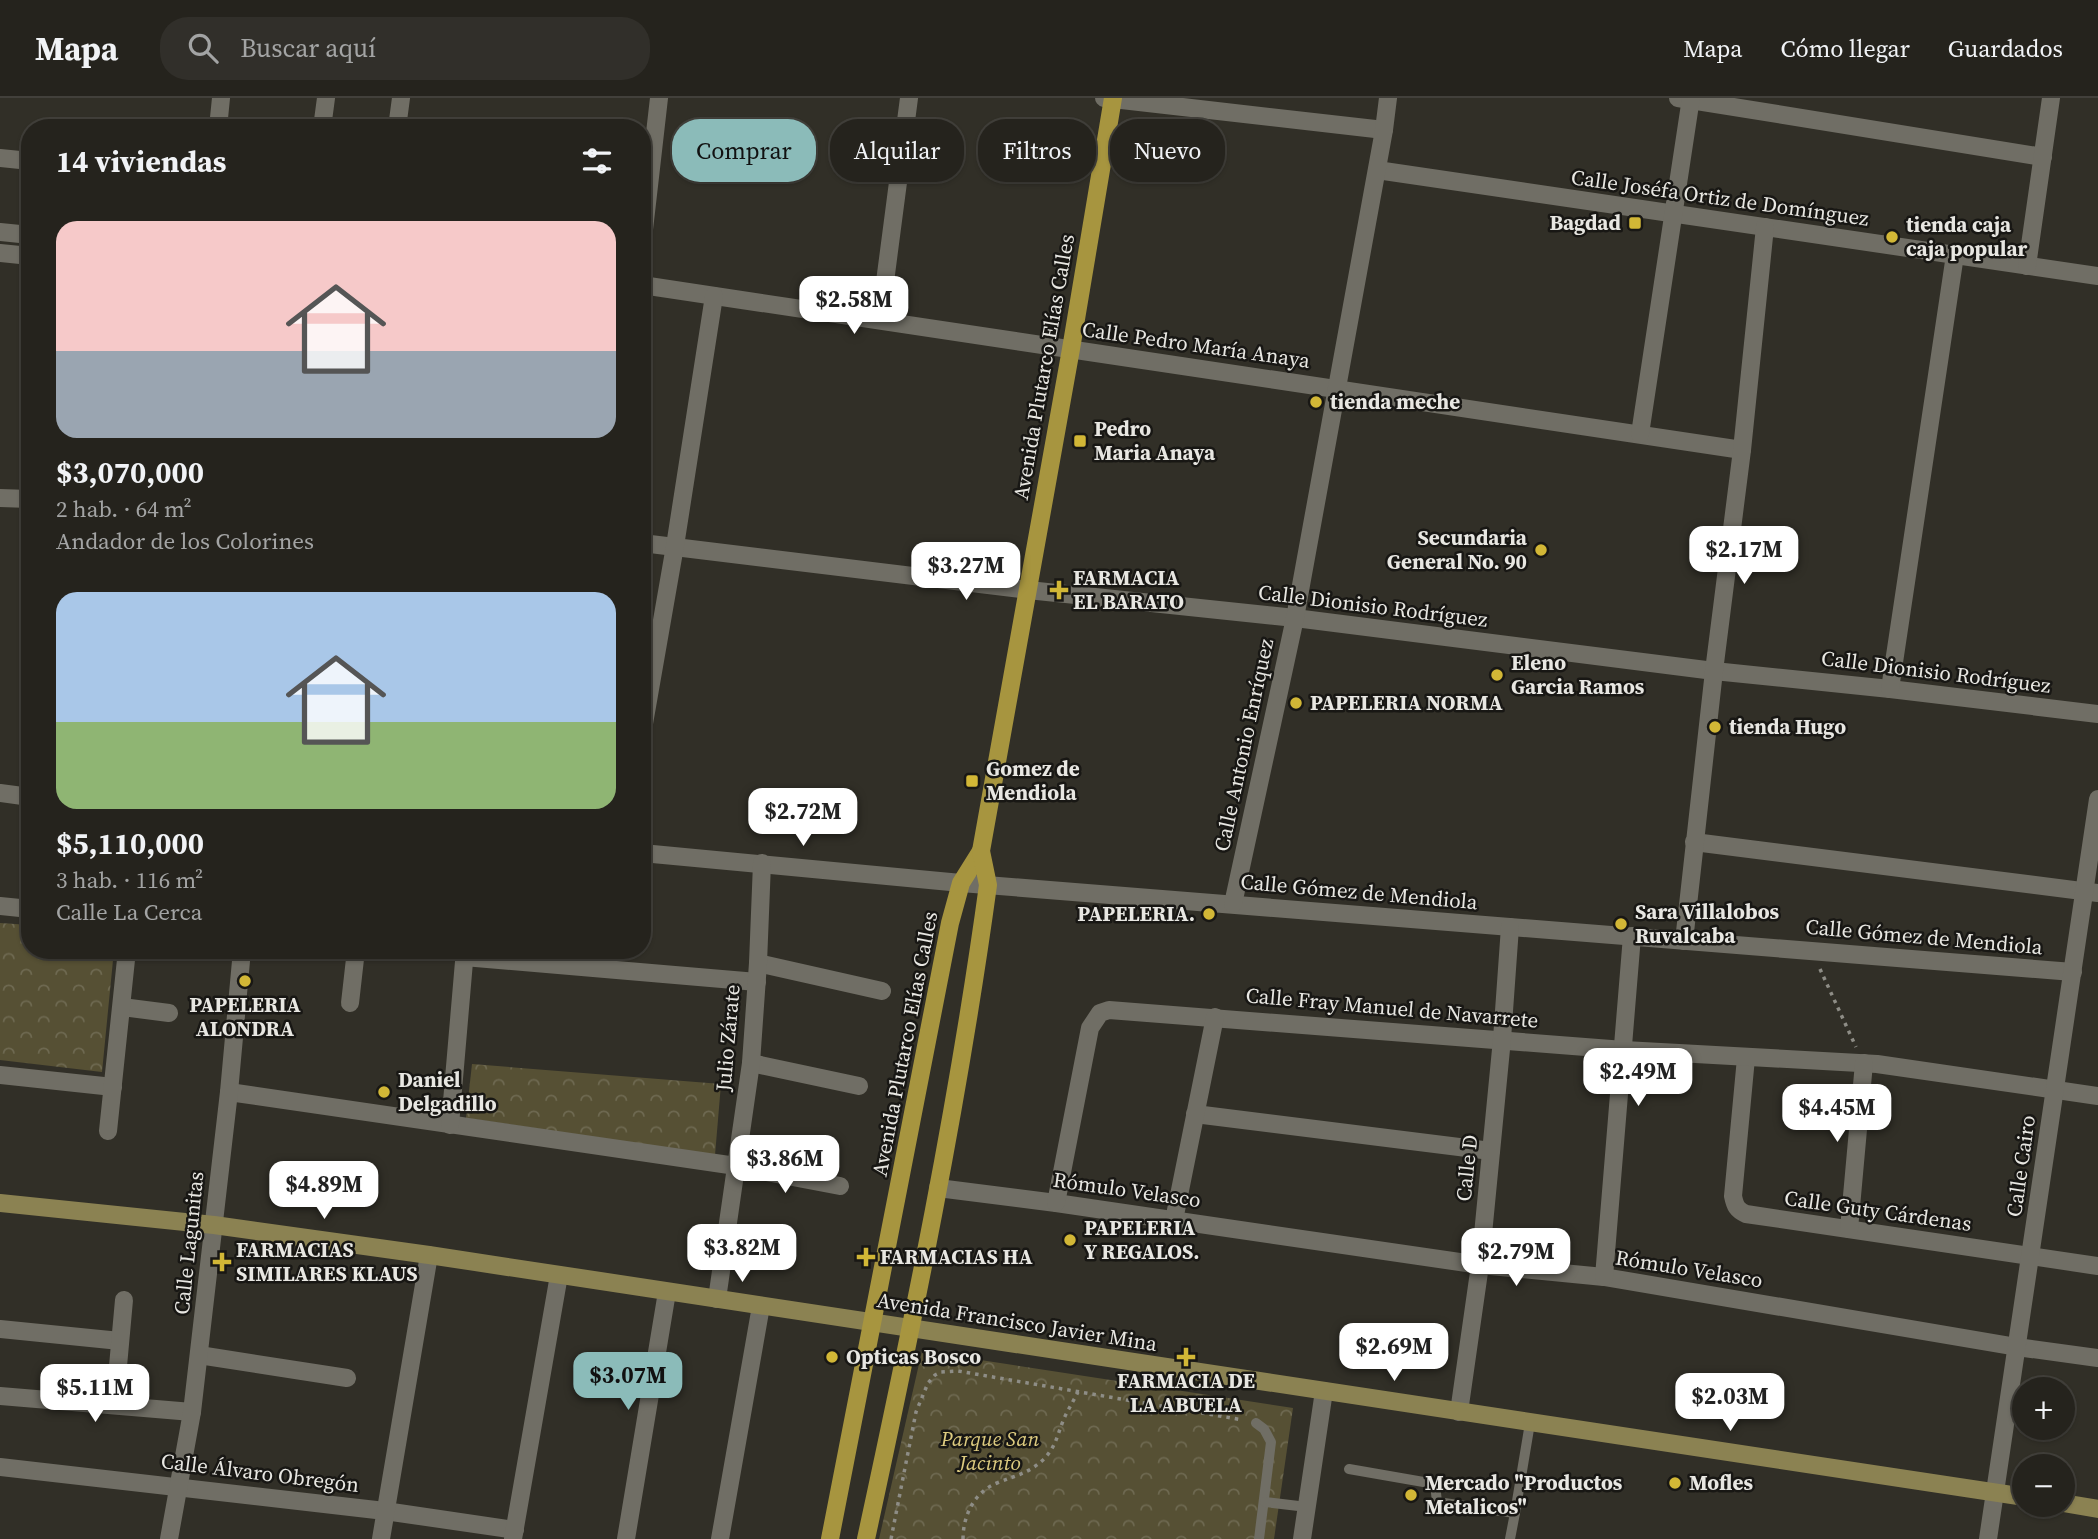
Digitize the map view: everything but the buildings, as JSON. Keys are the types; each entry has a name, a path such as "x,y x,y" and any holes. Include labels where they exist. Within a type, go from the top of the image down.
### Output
{"main road":[{"name":"Avenida Plutarco Elías Calles","path":"830,1539 950,923 961,883 981,851 1071,349 1110,98"},
{"name":"Avenida Plutarco Elías Calles","path":"866,1539 938,1188 988,885 981,851"},
{"name":"Avenida Francisco Javier Mina","path":"0,1203 214,1225 429,1255 2012,1495"},
{"path":"2075,1505 2098,1509"}],"street":[{"path":"219,119 221,98"},
{"path":"323,119 326,98"},
{"path":"398,119 401,98"},
{"path":"651,168 659,98"},
{"path":"880,320 909,98"},
{"path":"1110,98 1384,130"},
{"name":"Calle Antonio Enríquez","path":"1233,904 1295,618 1388,98"},
{"path":"2027,266 2051,98"},
{"path":"1640,434 1674,214 1686,99 2043,157"},
{"path":"0,158 21,160"},
{"name":"Calle Joséfa Ortiz de Domínguez","path":"1377,170 2098,276"},
{"path":"1684,941 1742,450 1765,227"},
{"path":"0,232 21,234"},
{"path":"0,253 21,255"},
{"path":"1891,689 1955,255"},
{"name":"Calle Pedro María Anaya","path":"651,286 1742,450"},
{"path":"651,683 714,296"},
{"path":"0,498 21,499"},
{"name":"Calle Dionisio Rodríguez","path":"651,544 1028,590 1295,618 1714,671 2098,714"},
{"path":"0,793 21,796"},
{"name":"Calle Cairo","path":"1988,1539 2073,972 2091,892 2098,799"},
{"path":"1694,842 2091,892"},
{"name":"Calle Gómez de Mendiola","path":"651,854 961,883 2073,972"},
{"name":"Julio Zárate","path":"717,1299 751,1063 762,863"},
{"path":"0,906 21,908"},
{"name":"Calle D","path":"1459,1412 1480,1265 1510,927"},
{"path":"1604,1278 1632,936"},
{"path":"108,1130 126,959"},
{"name":"Calle Lagunitas","path":"169,1539 192,1412 229,1092 241,959"},
{"path":"351,1003 355,959"},
{"path":"450,1125 464,959"},
{"path":"516,959 757,982"},
{"path":"758,963 882,991"},
{"path":"122,1007 169,1013"},
{"name":"Calle Fray Manuel de Navarrete","path":"1056,1203 1090,1028 1100,1013 1109,1010 1623,1050 1864,1063 2098,1096"},
{"path":"1174,1220 1215,1017"},
{"name":"Calle Guty Cárdenas","path":"1746,1058 1733,1196 1736,1208 1746,1214 2098,1266"},
{"path":"751,1063 859,1086"},
{"path":"1849,1229 1864,1063"},
{"path":"0,1075 113,1087"},
{"path":"229,1092 736,1166 841,1186"},
{"path":"1195,1114 1491,1151"},
{"name":"Rómulo Velasco","path":"938,1188 1480,1265 1604,1278 2098,1358"},
{"path":"381,1539 429,1255"},
{"path":"514,1534 558,1275"},
{"path":"626,1539 667,1292"},
{"path":"116,1388 124,1300"},
{"path":"720,1539 761,1306"},
{"path":"0,1329 120,1341"},
{"path":"199,1355 347,1378"},
{"path":"1302,1539 1324,1391"},
{"path":"0,1396 192,1412"},
{"name":"Calle Álvaro Obregón","path":"0,1467 386,1511 514,1534"}],"lane":[{"path":"1256,1423 1264,1429 1271,1443 1259,1539"},
{"path":"1510,1539 1531,1423"},
{"path":"1349,1469 1435,1483 1436,1499 1440,1503 1515,1513"},
{"path":"1265,1502 1307,1507"}],"path":[{"path":"1812,951 1864,1063"},
{"path":"891,1539 916,1412 928,1382 941,1372 958,1371 1256,1423"},
{"path":"963,1539 968,1509 981,1493 994,1483 1031,1471 1046,1456 1059,1439 1063,1421 1078,1392"}],"green space":[{"path":"0,923 21,924 21,959 113,959 102,1072 0,1060"},
{"path":"472,1064 721,1084 715,1155 466,1118"},
{"name":"Parque San Jacinto","path":"922,1351 1293,1408 1274,1539 879,1539"}],"place":[{"name":"Bagdad","path":"1635,223"},
{"name":"tienda caja caja popular","path":"1892,237"},
{"name":"tienda meche","path":"1316,402"},
{"name":"Pedro Maria Anaya","path":"1080,441"},
{"name":"Secundaria General No. 90","path":"1541,550"},
{"name":"FARMACIA EL BARATO","path":"1059,590"},
{"name":"Eleno Garcia Ramos","path":"1497,675"},
{"name":"PAPELERIA NORMA","path":"1296,703"},
{"name":"tienda Hugo","path":"1715,727"},
{"name":"Gomez de Mendiola","path":"972,781"},
{"name":"PAPELERIA.","path":"1209,914"},
{"name":"Sara Villalobos Ruvalcaba","path":"1621,924"},
{"name":"PAPELERIA ALONDRA","path":"245,981"},
{"name":"Daniel Delgadillo","path":"384,1092"},
{"name":"PAPELERIA Y REGALOS.","path":"1070,1240"},
{"name":"FARMACIAS HA","path":"866,1257"},
{"name":"FARMACIAS SIMILARES KLAUS","path":"222,1262"},
{"name":"Opticas Bosco","path":"832,1357"},
{"name":"FARMACIA DE LA ABUELA","path":"1186,1357"},
{"name":"Mofles","path":"1675,1483"},
{"name":"Mercado \"Productos Metalicos\"","path":"1411,1495"}]}
